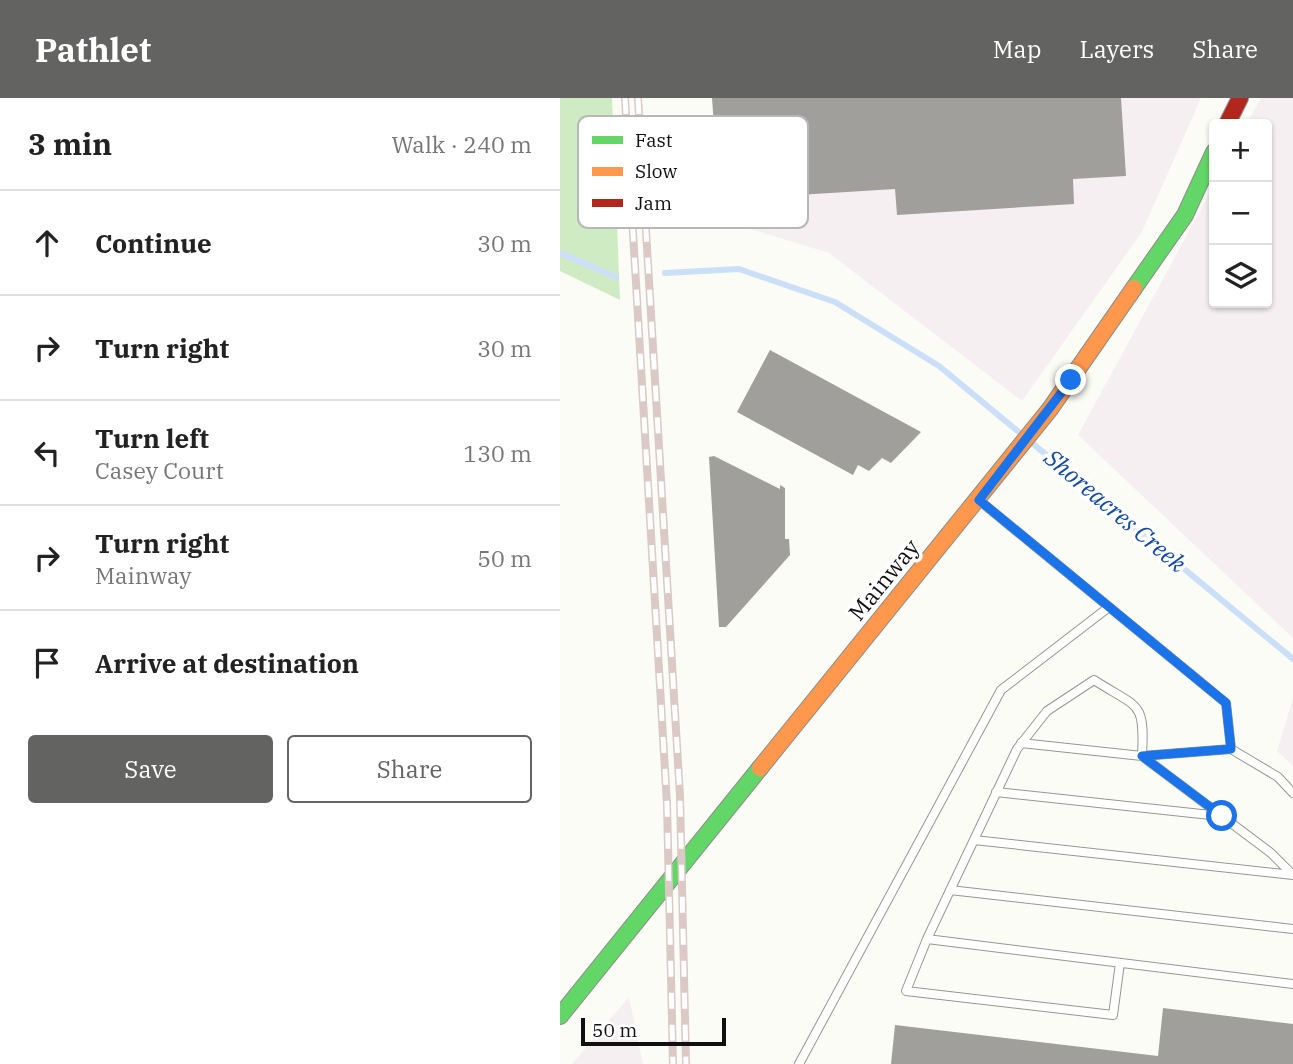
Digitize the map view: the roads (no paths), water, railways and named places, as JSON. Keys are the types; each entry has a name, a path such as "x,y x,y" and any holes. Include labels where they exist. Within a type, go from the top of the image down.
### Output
{"street":[{"path":"1230,119 1240,98"},
{"name":"Mainway","path":"560,1016 1050,409 1185,215 1209,163"}],"lane":[{"path":"979,500 1226,703 1231,749"},
{"path":"799,1064 1001,690 1109,607"},
{"path":"1120,963 1113,1015 906,991 927,939 996,792 1021,743 1047,711 1094,680 1140,709 1144,719 1142,756"},
{"path":"1021,743 1142,756 1231,749 1278,777 1293,793"},
{"path":"1142,756 1271,853 1293,875"},
{"path":"996,792 1222,816"},
{"path":"974,840 1293,875"},
{"path":"950,890 1293,929"},
{"path":"927,939 1293,984"}],"waterway":[{"name":"Shoreacres Creek","path":"560,253 616,277"},
{"name":"Shoreacres Creek","path":"665,273 739,269 835,302 939,366 1293,659"}],"railway":[{"path":"625,98 626,116"},
{"path":"638,98 639,116"},
{"path":"633,228 667,804 673,1064"},
{"path":"646,228 680,796 686,1064"}]}
